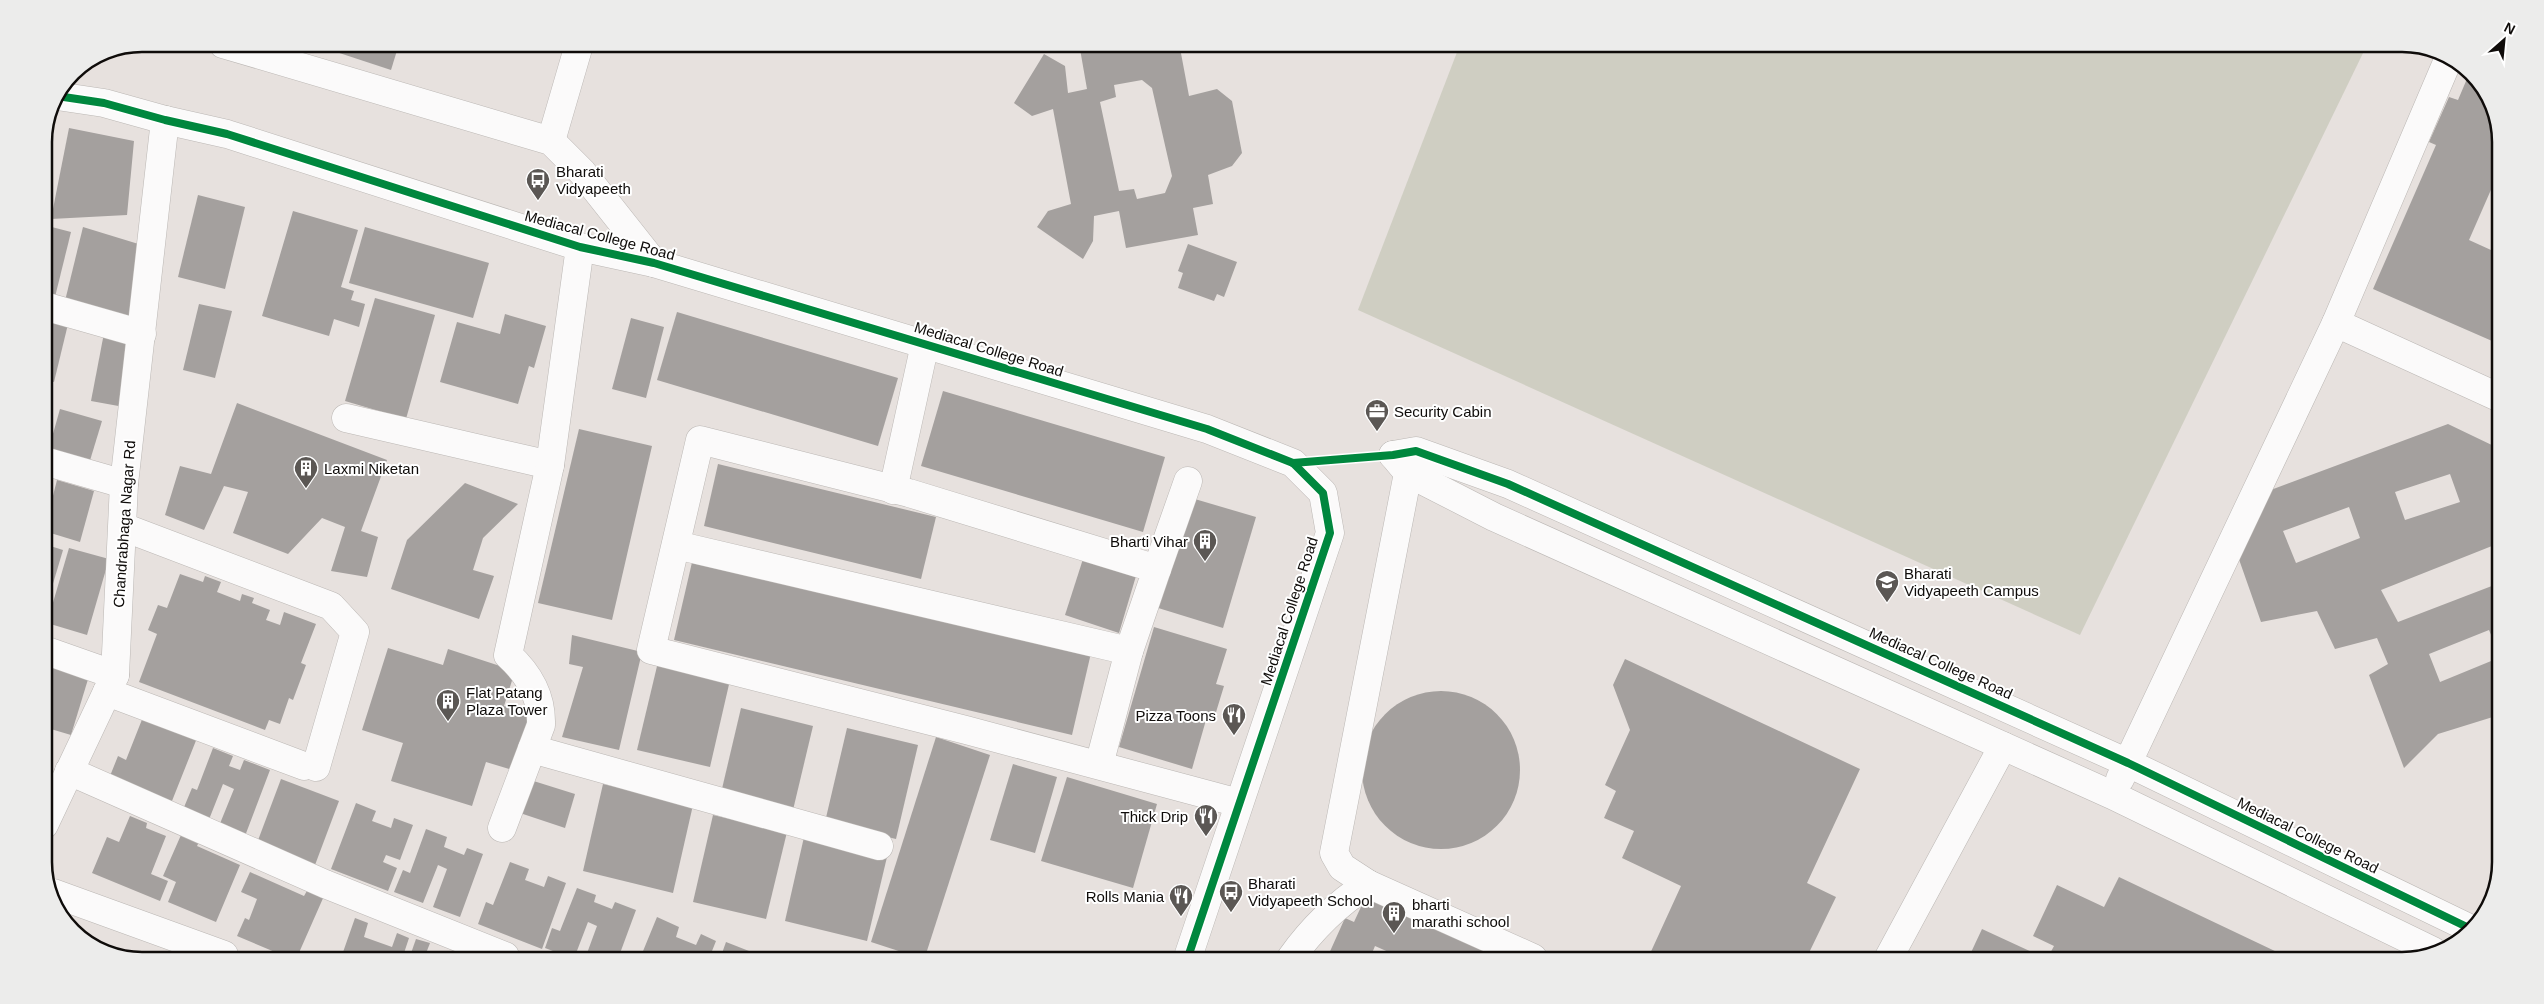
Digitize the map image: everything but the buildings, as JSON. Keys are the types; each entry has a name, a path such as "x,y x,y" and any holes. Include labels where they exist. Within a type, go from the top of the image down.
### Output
{"street":[{"path":"253,53 551,141 582,172 654,263"},
{"path":"551,141 577,53"},
{"path":"2112,795 2336,323 2446,65"},
{"name":"Mediacal College Road","path":"65,97 104,103 165,120 227,134 580,247 654,263 1207,428 1294,463 1323,492 1330,532 1190,952"},
{"name":"Chandrabhaga Nagar Rd","path":"53,804 111,684 123,526 124,484 165,120"},
{"path":"502,828 541,726 542,708 523,668 508,655 550,464 580,247"},
{"path":"52,308 142,334"},
{"path":"2336,323 2491,393"},
{"path":"901,492 935,347"},
{"path":"346,418 550,464"},
{"path":"1157,569 901,492 700,440 651,650 1099,765 1239,803"},
{"path":"1520,952 1368,884 1342,866 1334,853 1405,460 1494,517 2112,795 2426,948"},
{"name":"Mediacal College Road","path":"1405,460 1508,484 2128,763 2464,926"},
{"path":"52,463 124,484"},
{"path":"1099,765 1129,651 1188,481"},
{"path":"53,654 111,684 310,767 355,632 330,606 123,526"},
{"path":"676,545 1129,651"},
{"path":"1892,952 2003,746"},
{"path":"532,749 879,846"},
{"path":"69,771 325,884 495,952"},
{"path":"1295,952 1305,938 1338,904 1368,884"},
{"path":"59,895 216,952"}],"shaded area":[{"path":"1457,52 2364,52 2080,635 1358,310"}],"cycle path":[{"path":"65,97 104,103 165,120 227,134 580,247 654,263 1207,429 1293,463 1323,493 1330,533 1190,952"},
{"path":"1293,463 1393,455 1416,451 1508,484 2128,763 2464,926"}],"place":[{"name":"Bharati Vidyapeeth","path":"538,201"},
{"name":"Security Cabin","path":"1377,432"},
{"name":"Laxmi Niketan","path":"306,489"},
{"name":"Bharti Vihar","path":"1205,562"},
{"name":"Bharati Vidyapeeth Campus","path":"1887,603"},
{"name":"Flat Patang Plaza Tower","path":"448,722"},
{"name":"Pizza Toons","path":"1234,736"},
{"name":"Thick Drip","path":"1206,837"},
{"name":"Bharati Vidyapeeth School","path":"1231,913"},
{"name":"Rolls Mania","path":"1181,917"},
{"name":"bharti marathi school","path":"1394,934"}]}
